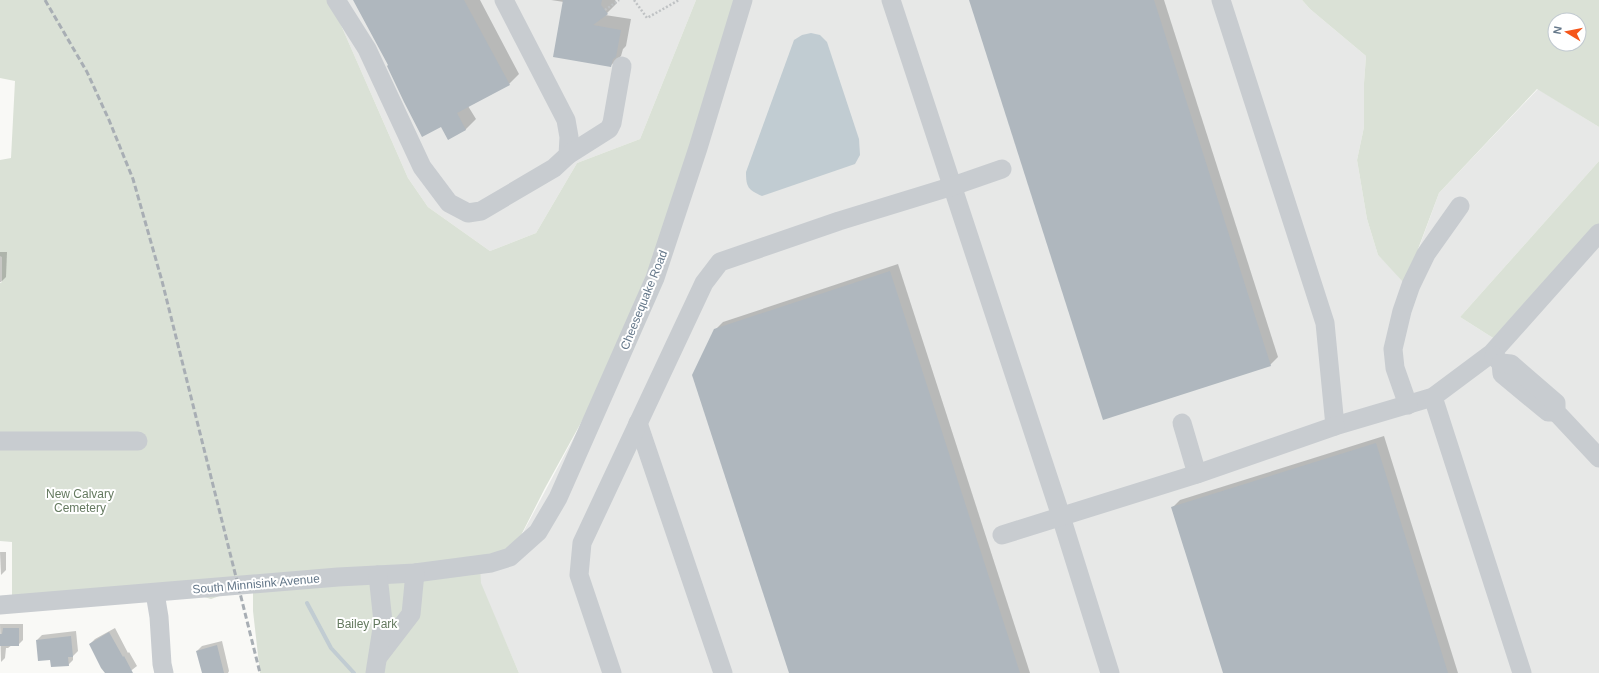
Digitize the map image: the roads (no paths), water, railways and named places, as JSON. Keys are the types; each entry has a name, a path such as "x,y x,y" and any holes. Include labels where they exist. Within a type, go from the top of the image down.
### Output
{"street":[{"path":"336,0 367,49 422,167 449,203 468,213 481,211 554,168 568,155 609,129 612,123 622,66"},
{"path":"504,0 566,120 569,137 568,155"},
{"name":"Cheesequake Road","path":"510,557 538,532 558,498 656,278 698,148 743,0"},
{"path":"891,0 1061,516 1110,673"},
{"path":"1221,0 1325,323 1335,426"},
{"path":"612,673 579,575 582,543 704,283 720,262 839,221 952,186 1002,168"},
{"path":"1408,405 1395,368 1394,349 1402,311 1411,285 1426,254 1460,206"},
{"path":"1002,535 1197,474 1335,426 1433,397 1496,358 1598,237"},
{"path":"1496,358 1517,368 1556,403 1556,412 1599,458"},
{"path":"1433,397 1522,673"},
{"path":"638,423 723,673"},
{"path":"1182,423 1197,474"},
{"path":"0,441 138,441"},
{"name":"South Minnisink Avenue","path":"0,606 331,577 416,573 492,563 510,557"},
{"path":"376,665 410,614 416,573"},
{"path":"376,665 382,622 378,575"},
{"path":"155,593 159,617 164,673"}],"waterway":[{"path":"307,603 331,648 354,673"}],"railway":[{"path":"45,0 87,72 109,120 133,179 162,281 260,673"}],"park label":[{"name":"New Calvary Cemetery","path":"80,501"},
{"name":"Bailey Park","path":"367,624"}]}
